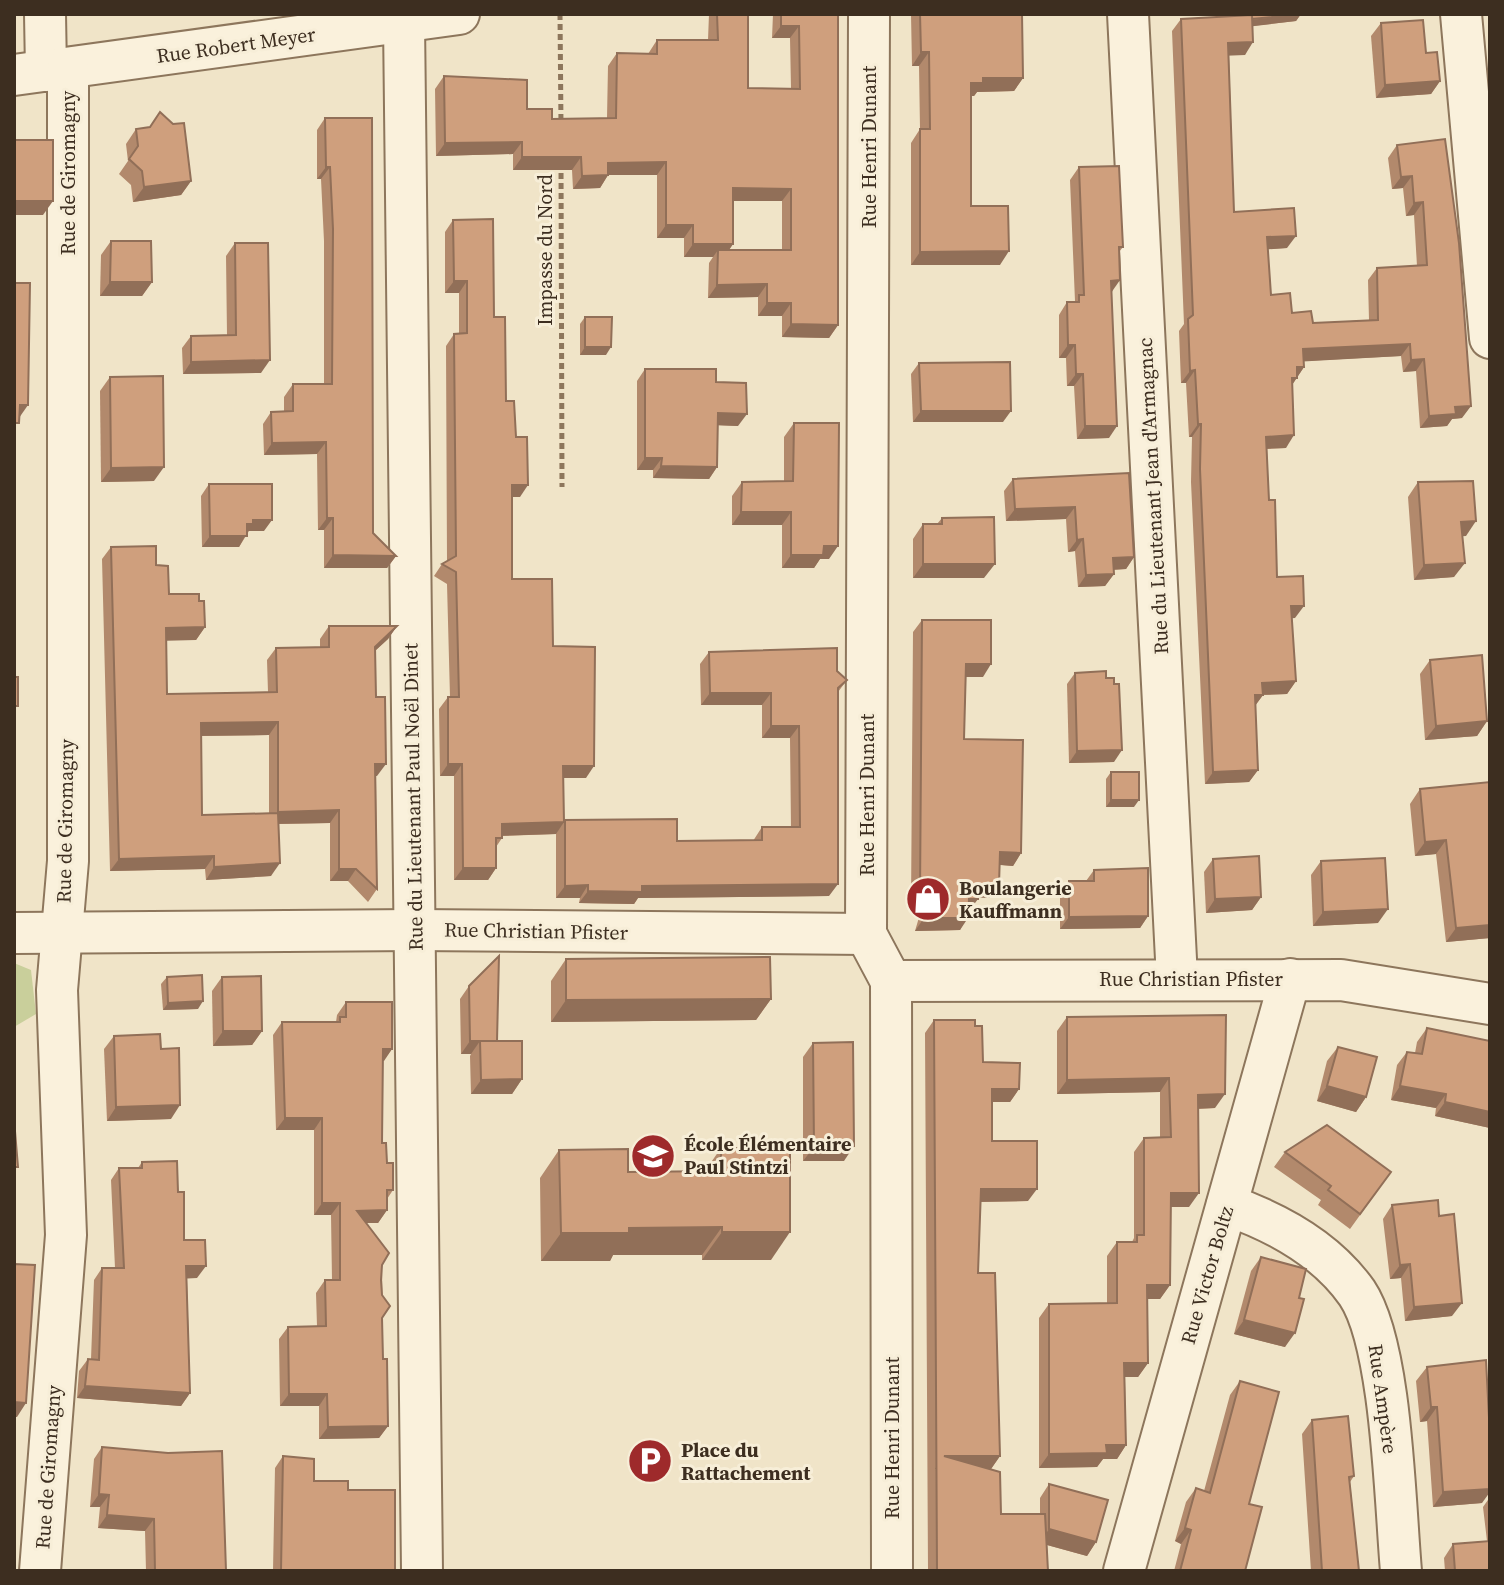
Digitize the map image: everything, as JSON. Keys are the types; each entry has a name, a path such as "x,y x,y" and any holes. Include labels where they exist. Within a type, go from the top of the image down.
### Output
{"street":[{"name":"Rue de Giromagny","path":"40,1571 66,1235 57,990 68,861 43,71 45,14"},
{"name":"Rue Robert Meyer","path":"43,71 459,14"},
{"name":"Rue Henri Dunant","path":"869,14 866,934 891,981 892,1571"},
{"name":"Rue du Lieutenant Jean d'Armagnac","path":"1128,14 1177,979"},
{"path":"1461,14 1490,338"},
{"name":"Rue du Lieutenant Paul Noël Dinet","path":"404,22 422,1571"},
{"name":"Rue Christian Pfister","path":"14,933 415,930 866,934"},
{"name":"Rue Christian Pfister","path":"891,981 1290,979 1365,983 1490,1004"},
{"name":"Rue Victor Boltz","path":"1124,1571 1290,979"},
{"name":"Rue Ampère","path":"1227,1205 1268,1219 1323,1257 1357,1294 1375,1337 1385,1391 1401,1571"}],"path":[{"path":"560,14 561,140"},
{"name":"Impasse du Nord","path":"561,156 562,487"}],"green space":[{"path":"14,963 31,970 36,1014 14,1027"}],"building":[{"path":"717,14 748,14 748,88 800,89 799,26 781,26 781,14 838,14 838,325 791,324 791,303 767,303 767,284 717,285 718,250 791,250 791,189 733,188 733,244 693,244 693,225 666,225 666,162 608,163 608,175 582,176 581,157 522,157 522,142 445,143 444,76 527,80 527,109 552,109 552,119 616,118 617,53 657,54 657,40 718,40"},
{"path":"920,14 1022,14 1023,78 983,78 983,83 971,83 971,206 1008,206 1009,251 920,252 920,129 930,129 929,52 921,52"},
{"path":"1251,14 1301,14 1252,19"},
{"path":"1252,15 1253,42 1228,43 1234,212 1294,208 1296,236 1267,237 1271,295 1290,293 1292,313 1311,311 1313,323 1378,320 1377,268 1427,265 1423,202 1414,203 1412,176 1401,177 1397,145 1445,139 1459,243 1471,406 1455,407 1456,414 1429,416 1424,359 1411,360 1410,344 1303,349 1304,367 1297,367 1297,378 1292,378 1294,435 1266,437 1269,500 1275,500 1277,577 1303,576 1304,606 1291,606 1296,681 1262,683 1263,695 1255,695 1258,770 1213,772 1200,469 1201,424 1198,424 1195,370 1190,371 1188,319 1193,315 1181,19"},
{"path":"1423,20 1426,53 1437,52 1440,81 1385,85 1381,23"},
{"path":"160,112 173,124 184,123 191,181 144,187 142,171 129,159 138,146 136,129 150,127"},
{"path":"325,118 372,118 373,533 396,556 333,555 333,518 327,518 326,442 272,443 271,412 293,411 293,384 332,384 333,229 330,167 326,167"},
{"path":"14,140 53,140 53,201 14,201"},
{"path":"1119,166 1123,247 1119,247 1120,280 1111,281 1117,426 1085,426 1083,374 1076,374 1075,345 1068,345 1067,302 1079,302 1079,295 1084,295 1079,167"},
{"path":"493,219 494,317 505,317 506,401 514,401 516,437 527,437 528,485 512,485 512,579 552,579 553,646 595,647 594,766 563,766 564,822 502,824 502,838 496,838 496,868 463,868 462,764 448,764 448,697 459,697 456,572 442,564 456,556 454,334 467,333 467,281 454,281 453,220"},
{"path":"111,241 151,241 152,282 110,282"},
{"path":"235,243 268,243 270,360 191,362 191,336 236,335"},
{"path":"14,283 30,283 28,405 20,405 19,423 14,423"},
{"path":"585,317 612,317 611,347 585,347"},
{"path":"1010,362 1011,411 921,411 919,363"},
{"path":"645,369 716,369 716,382 746,383 747,414 718,413 717,467 661,466 662,458 645,458"},
{"path":"163,376 164,467 111,468 110,377"},
{"path":"794,423 839,423 838,546 824,546 823,555 791,555 791,512 741,512 742,482 793,481"},
{"path":"1129,473 1134,557 1113,558 1114,574 1086,575 1083,539 1077,540 1075,507 1015,509 1013,479"},
{"path":"1473,481 1476,521 1461,522 1465,563 1424,565 1418,482"},
{"path":"209,484 272,484 272,520 253,520 253,524 247,524 247,536 210,536"},
{"path":"994,517 995,564 923,564 923,524 942,524 942,518"},
{"path":"156,546 156,565 168,566 169,594 199,594 199,601 204,601 205,627 166,628 167,694 277,692 276,648 329,647 329,626 397,626 375,647 376,697 385,697 386,764 375,764 377,889 356,869 339,869 339,810 278,812 278,722 201,723 202,815 278,813 280,863 214,867 214,856 119,859 111,547"},
{"path":"922,620 991,620 991,664 966,664 964,739 1023,740 1021,853 1000,852 999,885 978,884 978,899 969,899 968,918 924,918 929,902 920,894"},
{"path":"837,648 837,671 847,680 838,688 838,884 642,886 642,892 588,891 588,885 565,886 565,820 677,819 677,841 762,840 762,827 800,827 799,726 771,726 771,693 710,693 709,652"},
{"path":"1482,655 1487,721 1436,726 1430,660"},
{"path":"1106,671 1106,678 1114,678 1114,684 1119,684 1122,750 1077,751 1075,673"},
{"path":"14,677 18,677 18,706 14,706"},
{"path":"1111,772 1139,772 1139,800 1111,800"},
{"path":"1490,782 1490,925 1456,928 1446,840 1425,842 1420,789"},
{"path":"1259,856 1261,897 1215,899 1213,859"},
{"path":"1385,858 1388,909 1323,912 1321,861"},
{"path":"1148,868 1148,916 1069,917 1069,881 1094,881 1094,870"},
{"path":"499,956 497,1041 470,1041 469,986"},
{"path":"770,957 771,999 566,1000 566,959"},
{"path":"202,975 203,1001 168,1003 167,977"},
{"path":"261,976 262,1031 223,1031 222,977"},
{"path":"346,1002 392,1002 392,1049 383,1049 382,1143 386,1143 387,1163 393,1163 393,1190 387,1190 387,1210 357,1211 389,1253 382,1265 381,1280 382,1295 390,1306 382,1318 383,1359 387,1359 388,1426 328,1427 327,1394 289,1394 288,1327 326,1326 325,1280 340,1280 340,1203 322,1203 322,1118 285,1118 282,1022 340,1022 340,1017 346,1017"},
{"path":"1226,1015 1225,1094 1198,1095 1199,1193 1171,1193 1170,1285 1147,1285 1148,1363 1124,1363 1126,1445 1106,1445 1107,1453 1049,1454 1049,1304 1117,1303 1117,1242 1137,1242 1137,1235 1144,1235 1144,1138 1171,1137 1169,1078 1067,1080 1067,1017"},
{"path":"934,1020 975,1020 975,1026 982,1026 983,1062 1020,1063 1019,1089 992,1089 992,1141 1037,1141 1037,1189 981,1189 978,1273 995,1273 1000,1456 944,1456 1000,1472 1001,1514 1045,1514 1048,1571 937,1571"},
{"path":"1427,1028 1490,1041 1490,1112 1445,1102 1446,1094 1400,1086 1407,1052 1422,1054"},
{"path":"160,1034 161,1049 179,1048 180,1105 116,1107 114,1036"},
{"path":"480,1041 522,1041 522,1079 481,1080"},
{"path":"853,1042 854,1146 814,1147 813,1043"},
{"path":"1338,1047 1377,1057 1366,1097 1327,1086"},
{"path":"14,1119 18,1167 14,1167"},
{"path":"1327,1125 1391,1172 1360,1214 1328,1190 1331,1186 1285,1152"},
{"path":"721,1148 790,1148 790,1232 722,1232 722,1227 629,1228 629,1233 561,1233 559,1150 628,1149 628,1172 721,1171"},
{"path":"177,1161 178,1192 184,1192 184,1240 205,1240 206,1266 186,1266 190,1393 85,1386 88,1359 99,1360 102,1268 124,1268 119,1168 142,1168 142,1162"},
{"path":"1438,1200 1439,1216 1454,1214 1462,1303 1414,1307 1410,1264 1400,1265 1392,1205"},
{"path":"1261,1257 1306,1269 1299,1298 1304,1299 1295,1333 1244,1320"},
{"path":"14,1264 35,1265 26,1403 14,1402"},
{"path":"1486,1360 1490,1489 1443,1492 1437,1407 1431,1407 1427,1367"},
{"path":"1240,1381 1279,1392 1249,1504 1262,1507 1245,1571 1180,1571 1191,1530 1185,1528 1196,1488 1210,1493"},
{"path":"1348,1416 1354,1476 1349,1477 1359,1571 1322,1571 1312,1420"},
{"path":"102,1447 168,1453 222,1451 226,1571 155,1571 154,1519 107,1515 109,1495 99,1494"},
{"path":"283,1456 314,1459 314,1481 348,1481 348,1490 395,1490 395,1571 281,1571"},
{"path":"1049,1484 1108,1500 1096,1542 1049,1529"},
{"path":"1490,1541 1490,1571 1455,1571 1453,1544"}],"place":[{"name":"Boulangerie Kauffmann","path":"928,899"},
{"name":"École Élémentaire Paul Stintzi","path":"653,1156"},
{"name":"Place du Rattachement","path":"650,1461"}]}
